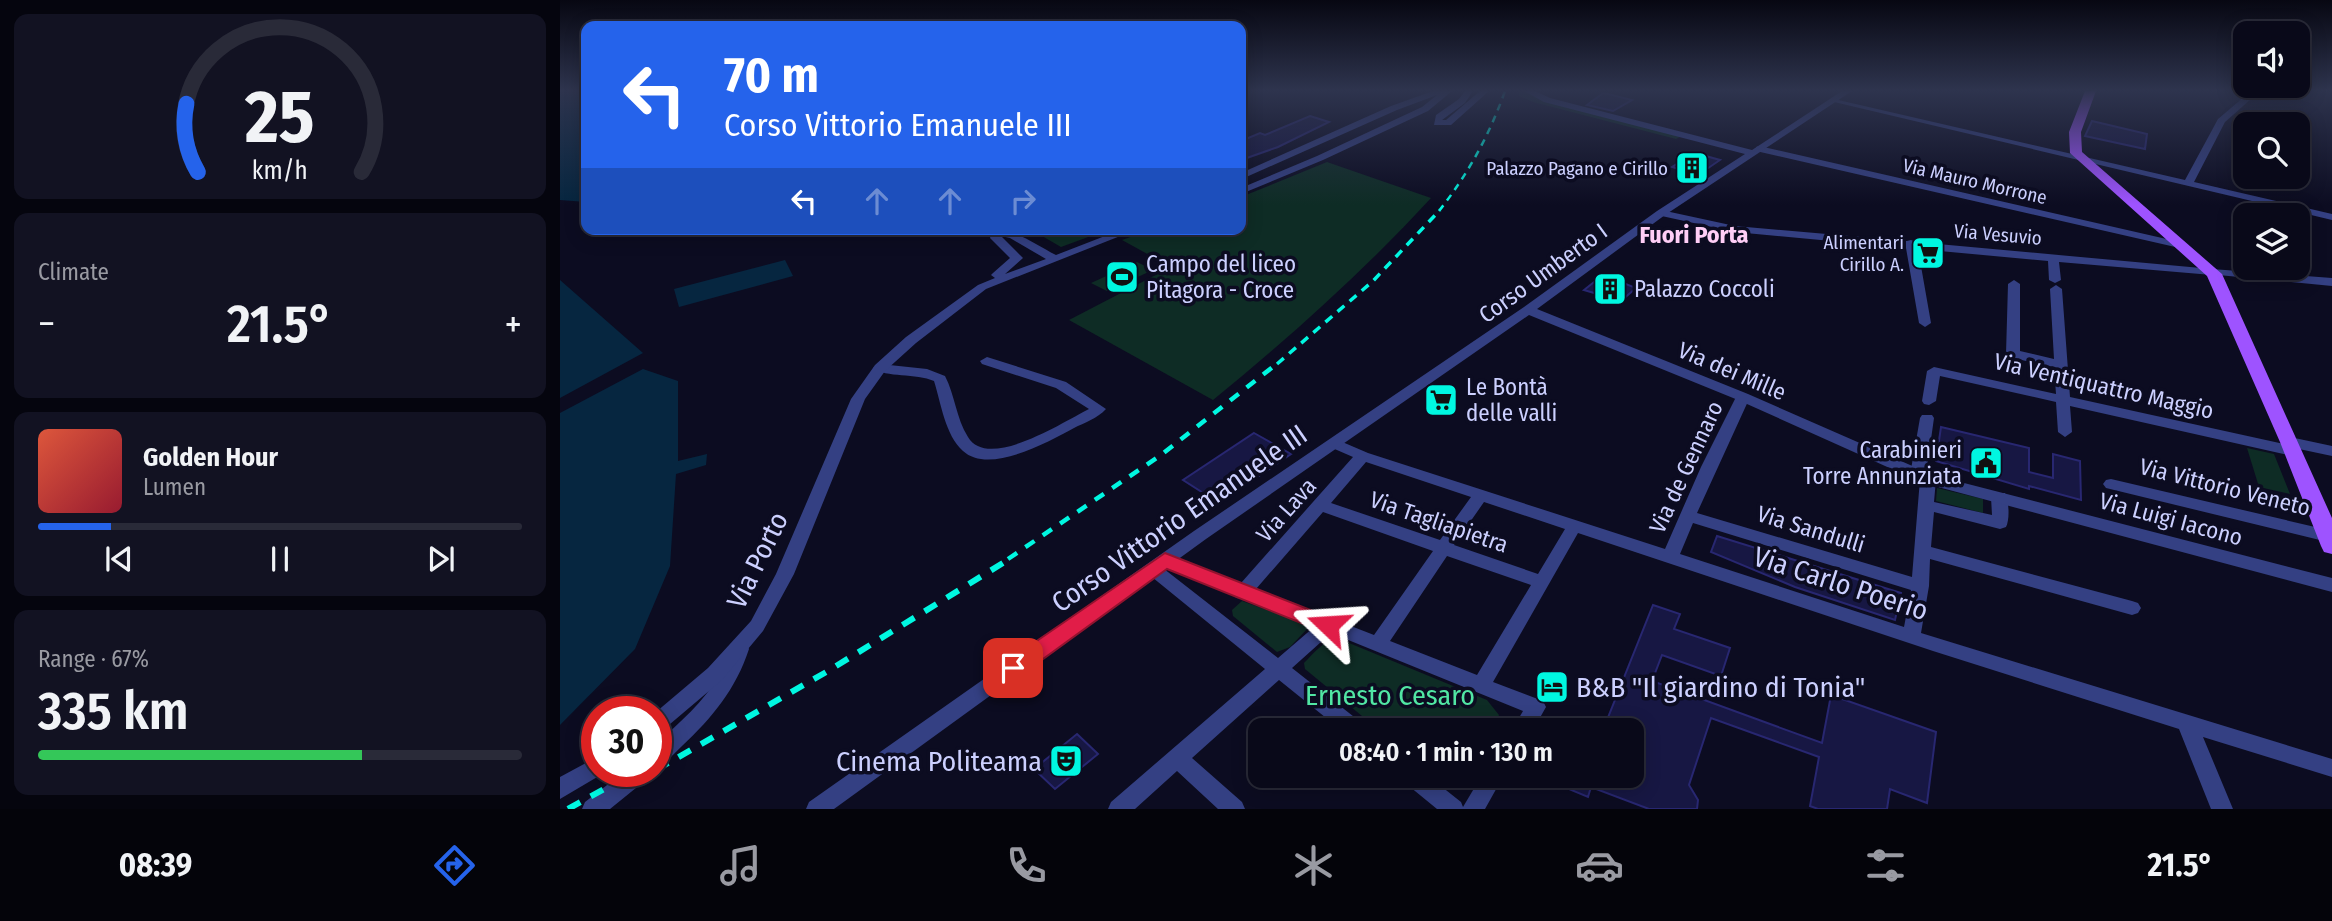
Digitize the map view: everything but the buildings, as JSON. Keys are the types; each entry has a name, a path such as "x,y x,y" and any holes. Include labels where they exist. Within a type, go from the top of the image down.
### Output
{"main road":[{"path":"2076,129 2079,157 2212,272"},
{"name":"Via Vittorio Veneto","path":"2212,272 2291,446 2330,541"}],"street":[{"path":"1246,174 1349,129"},
{"path":"1246,188 1383,129"},
{"name":"Via Mauro Morrone","path":"1665,129 2184,246"},
{"name":"Corso Umberto I","path":"1335,444 1528,310 1661,213 1791,129"},
{"path":"1955,129 2332,216"},
{"path":"2188,183 2217,129"},
{"path":"1344,131 1365,137"},
{"name":"Via Vesuvio","path":"1661,213 1716,227 2332,282"},
{"path":"982,287 1017,258 998,244 997,235"},
{"path":"1011,235 1053,258"},
{"path":"982,287 1116,235"},
{"path":"1911,243 1925,323"},
{"path":"2053,257 2065,432"},
{"path":"2014,284 2013,354 2060,364"},
{"name":"Via Porto","path":"672,742 733,674 740,649 757,626 785,575 858,400 880,368 911,340 982,287"},
{"name":"Via dei Mille","path":"1528,310 1743,397 1923,477 1999,497"},
{"path":"880,368 927,373 940,379 967,446 981,454 1008,453 1099,409 1061,385 987,361"},
{"name":"Via Ventiquattro Maggio","path":"1929,401 1934,371 2291,446 2332,451"},
{"name":"Via de Gennaro","path":"1671,556 1743,397"},
{"path":"1911,636 1923,551 1926,505 1923,477 1927,418"},
{"name":"Via Carlo Poerio","path":"1335,444 1363,456 1911,636 2332,768"},
{"name":"Corso Vittorio Emanuele III","path":"817,809 1159,565 1335,444"},
{"name":"Via Lava","path":"1242,593 1363,456"},
{"name":"Via Vittorio Veneto","path":"2111,484 2330,541"},
{"path":"1377,645 1481,494"},
{"path":"1926,505 2000,523 1999,497"},
{"name":"Via Luigi Iacono","path":"1999,497 2332,585"},
{"name":"Via Tagliapietra","path":"1321,505 1542,582"},
{"name":"Via Sandulli","path":"1688,516 1920,586"},
{"path":"1481,685 1575,525"},
{"path":"1923,551 2132,608"},
{"path":"1159,565 1328,625 1536,707 1529,718"},
{"path":"1159,565 1341,718"},
{"path":"1119,809 1328,625"},
{"path":"672,710 740,649"},
{"path":"672,722 680,726 679,736"},
{"path":"2187,723 2222,809"},
{"path":"1178,759 1234,809"},
{"path":"560,789 581,776"},
{"path":"593,809 621,787"},
{"path":"1428,788 1453,809"},
{"path":"1473,809 1486,788"}],"green space":[{"path":"1636,129 1659,129 1683,135 1676,139"},
{"path":"1327,162 1431,198 1325,303 1213,400 1069,320 1171,267 1122,240 1136,235 1246,235 1246,195"},
{"path":"1040,235 1094,235 1061,247"},
{"name":"Campo del liceo Pitagora - Croce","path":"1137,262 1153,270 1107,291 1091,283"},
{"path":"2247,448 2274,454 2290,494 2259,487"},
{"path":"1937,488 1983,499 1983,513 1936,501"},
{"path":"1242,601 1303,623 1307,629 1290,647 1277,652 1233,616 1232,610"},
{"name":"Ernesto Cesaro","path":"1337,638 1487,700 1499,715 1498,718 1364,718 1305,669 1304,663 1327,642"}],"water":[{"path":"560,129 581,129 581,202 560,200"},
{"path":"785,260 793,276 679,307 674,289"},
{"path":"560,280 643,353 560,398"},
{"path":"643,369 678,381 678,461 707,454 706,465 676,474 670,566 635,649 589,696 581,696 581,704 560,725 560,413"}],"railway":[{"path":"1439,211 1477,154 1490,129"},
{"path":"1277,364 1373,281 1440,210"},
{"path":"1008,559 1161,455 1279,362"},
{"path":"672,761 828,671 1011,558"},
{"path":"568,809 608,787"}],"place":[{"name":"Palazzo Pagano e Cirillo","path":"1692,168"},
{"name":"Alimentari Cirillo A.","path":"1928,253"},
{"name":"Campo del liceo Pitagora - Croce","path":"1122,277"},
{"name":"Palazzo Coccoli","path":"1610,289"},
{"name":"Le Bontà delle valli","path":"1441,400"},
{"name":"Carabinieri Torre Annunziata","path":"1986,463"},
{"name":"B&B \"Il giardino di Tonia\"","path":"1552,687"},
{"name":"Cinema Politeama","path":"1066,761"}],"district":[{"name":"Fuori Porta","path":"1694,235"}],"route":[{"path":"1013,668 1165,560 1328,625"}]}
